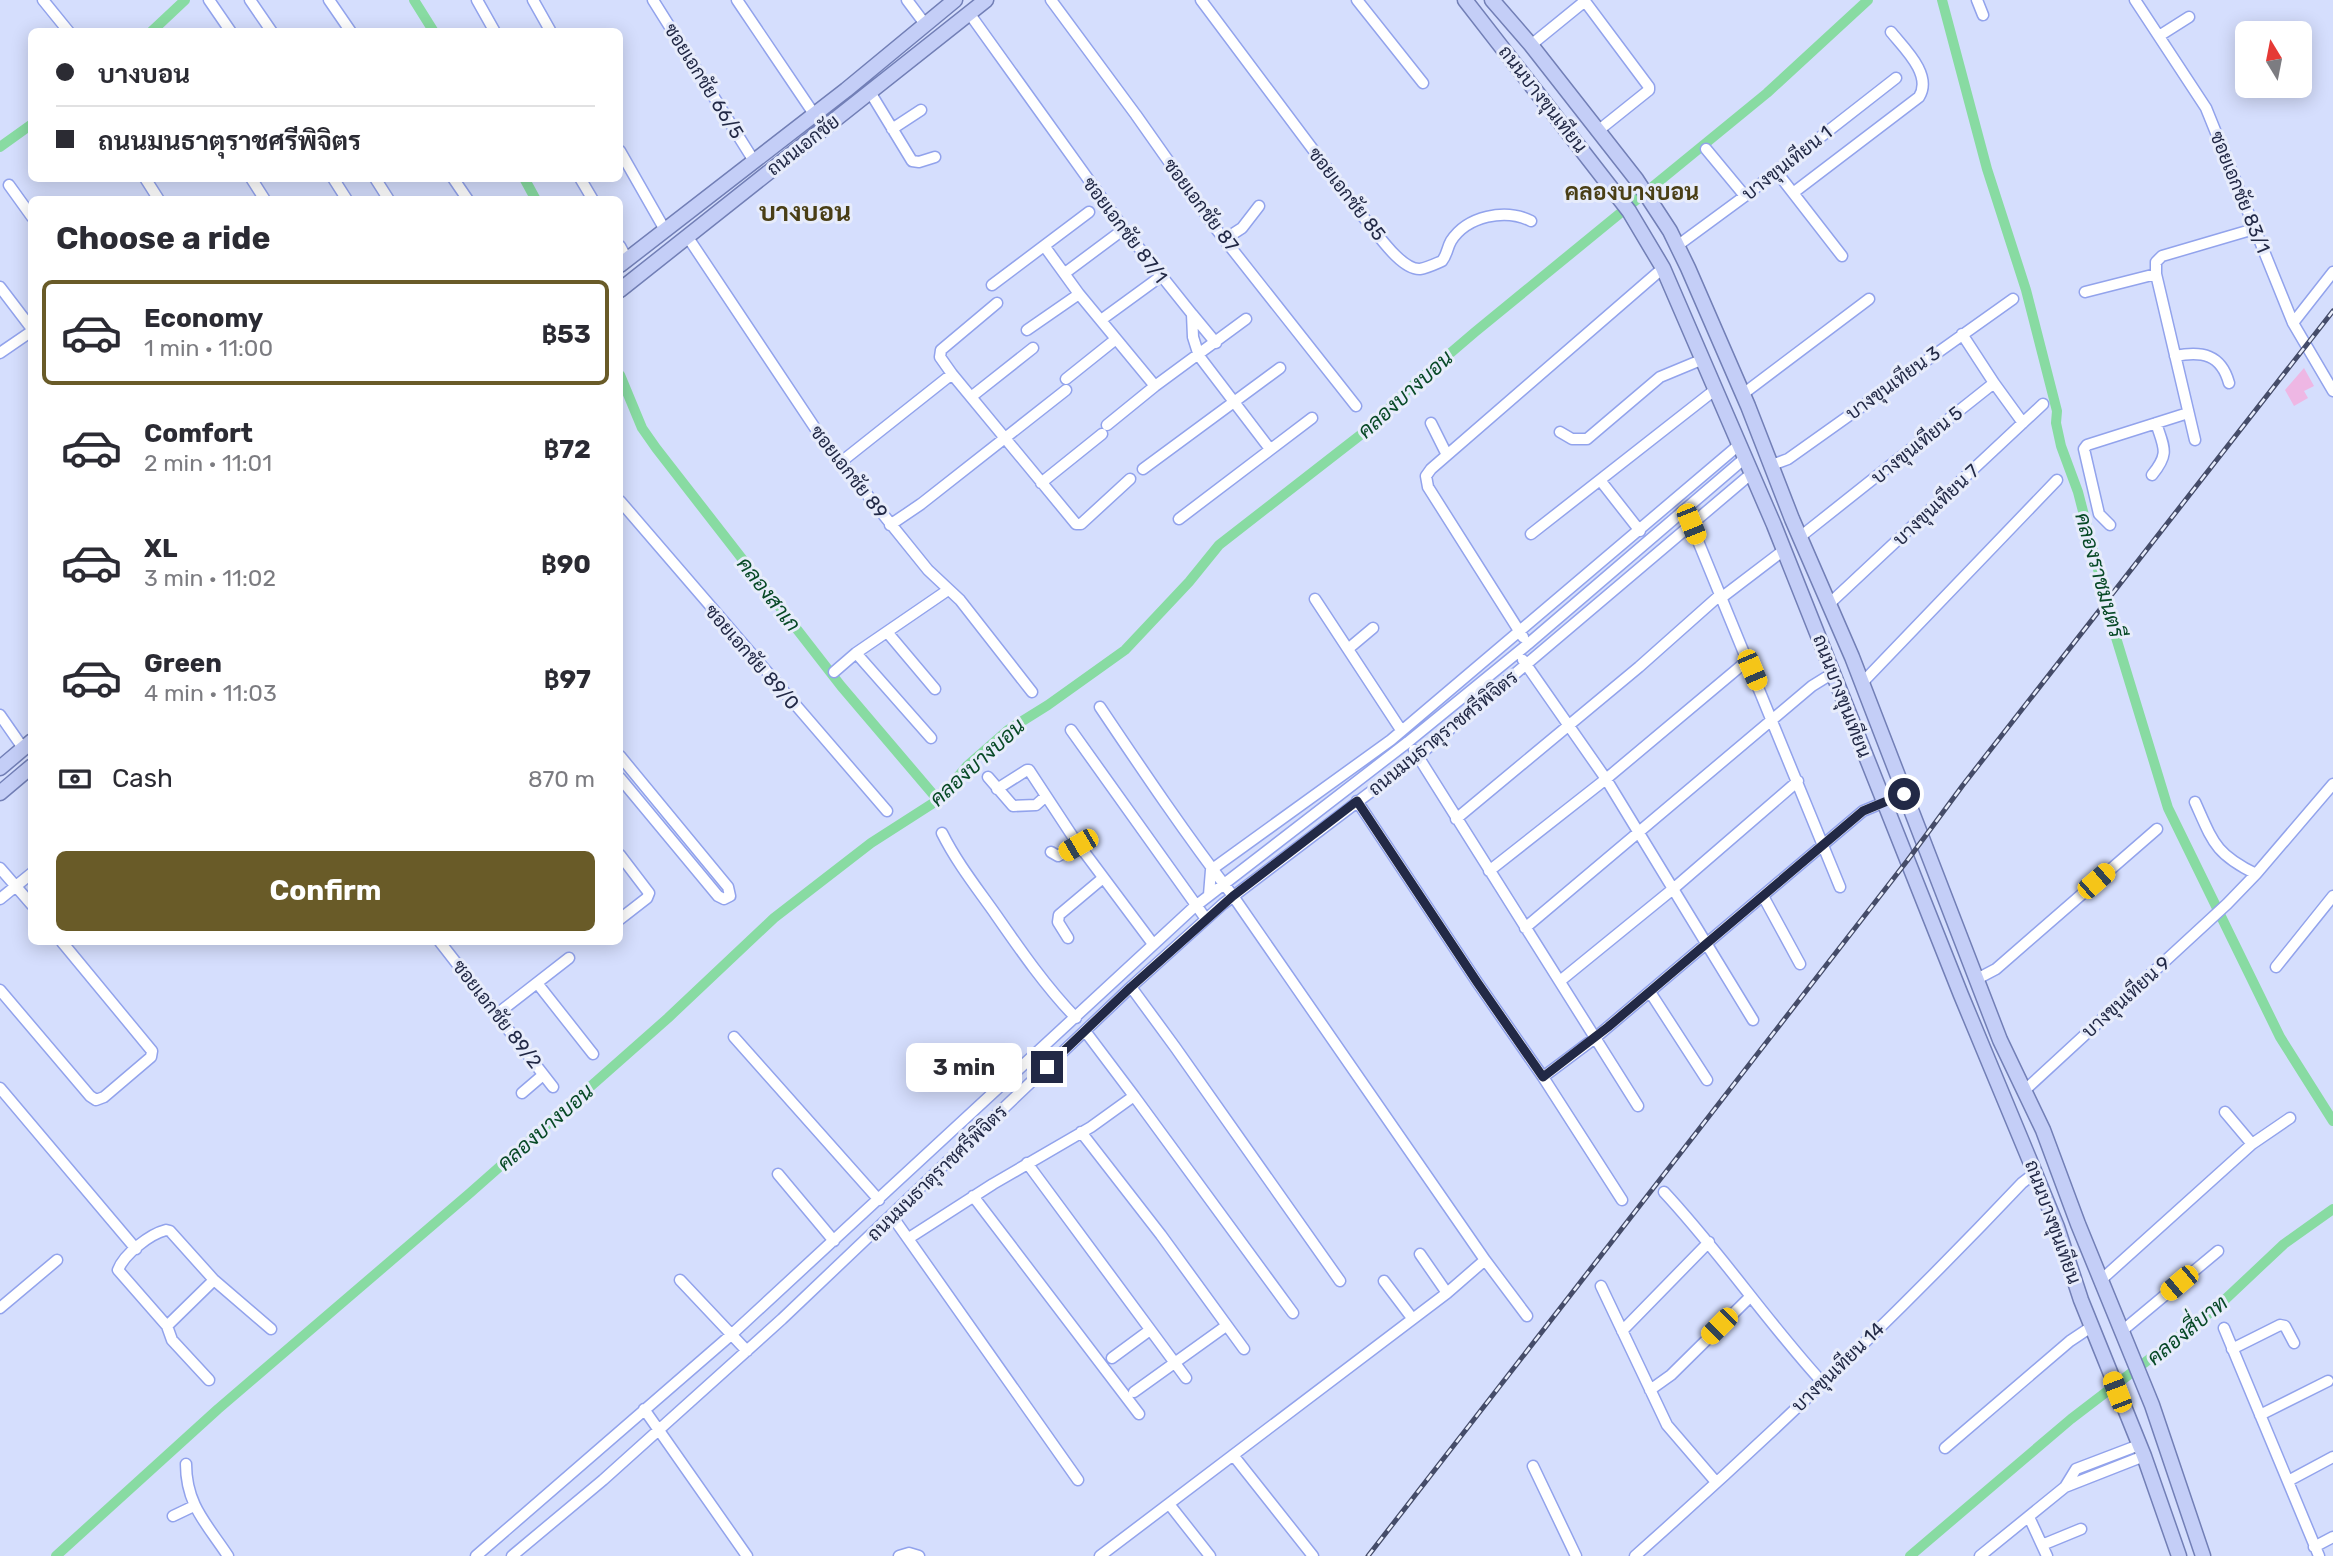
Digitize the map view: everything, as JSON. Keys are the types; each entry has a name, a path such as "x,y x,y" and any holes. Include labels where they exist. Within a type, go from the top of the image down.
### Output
{"main road":[{"name":"ถนนเอกชัย","path":"623,262 846,90 955,0"},
{"name":"ถนนเอกชัย","path":"623,288 986,0"},
{"name":"ถนนบางขุนเทียน","path":"1465,0 1616,193 1663,268 1784,550 1883,802 2057,1227 2091,1327 2141,1450 2179,1556"},
{"name":"ถนนบางขุนเทียน","path":"1492,0 1636,178 1677,246 1766,449 1862,683 2000,1040 2025,1090 2142,1379 2203,1556"},
{"path":"888,55 880,65 880,72 887,74 899,69"},
{"path":"846,90 855,86 862,88 865,97"},
{"path":"1743,451 1766,449"},
{"path":"1752,473 1772,465"},
{"path":"0,768 27,745"},
{"path":"0,793 28,769"},
{"path":"1917,884 1936,876"},
{"path":"2035,1173 2056,1166"}],"street":[{"path":"43,0 66,28"},
{"path":"209,0 228,28"},
{"path":"250,0 269,28"},
{"path":"329,0 348,28"},
{"path":"477,0 493,28"},
{"path":"533,0 549,28"},
{"name":"ซอยเอกชัย 66/5","path":"653,0 754,161"},
{"path":"737,0 814,114"},
{"path":"907,0 925,24"},
{"name":"ซอยเอกชัย 87","path":"1051,0 1225,239 1356,406"},
{"name":"ซอยเอกชัย 85","path":"1201,0 1365,219 1410,268 1419,269 1441,261 1454,238 1478,220 1497,214 1523,217 1531,221"},
{"path":"1357,0 1423,83"},
{"path":"1977,0 1983,15"},
{"name":"ซอยเอกชัย 83/1","path":"2135,0 2206,108 2293,323 2333,391"},
{"path":"1531,45 1584,1 1648,85 1649,90 1599,130"},
{"name":"ซอยเอกชัย 87/1","path":"969,13 1124,229 1160,277 1216,343"},
{"path":"2159,36 2189,17"},
{"path":"1793,193 1919,97 1923,87 1916,65 1891,32"},
{"name":"บางขุนเทียน 1","path":"1677,246 1896,78"},
{"path":"865,97 892,129 915,163 935,157"},
{"path":"892,129 921,110"},
{"path":"1706,149 1745,196"},
{"path":"623,156 665,230"},
{"path":"1776,171 1842,256"},
{"path":"9,185 28,211"},
{"path":"1225,239 1242,228 1259,206"},
{"path":"992,285 1089,212"},
{"path":"1065,273 1124,229"},
{"path":"2195,440 2155,262 2162,256 2254,229"},
{"name":"ซอยเอกชัย 89","path":"687,236 814,428 890,525 960,600 1032,692"},
{"path":"1045,247 1079,294 1155,386"},
{"path":"1538,656 1520,633 1428,487 1426,476 1447,454 1663,268"},
{"path":"2293,323 2333,272"},
{"path":"2085,292 2156,274"},
{"path":"1101,320 1160,277"},
{"path":"0,287 28,325"},
{"path":"1027,330 1079,294"},
{"path":"1742,394 1869,299"},
{"name":"บางขุนเทียน 3","path":"1772,465 1788,459 2013,299"},
{"path":"997,303 941,350 940,357 952,374 1069,518 1080,525 1130,479"},
{"path":"1192,314 1193,337 1199,356 1270,449"},
{"path":"1041,483 1155,386 1246,319"},
{"path":"0,353 28,333"},
{"path":"1962,334 2023,423"},
{"path":"890,525 1005,439 1116,339"},
{"path":"971,397 1033,348"},
{"path":"2175,355 2206,355 2223,366 2229,383"},
{"path":"1560,432 1572,439 1587,439 1660,377 1701,360"},
{"path":"1143,469 1280,368"},
{"path":"841,463 952,374"},
{"name":"บางขุนเทียน 5","path":"1800,537 1994,383"},
{"path":"1531,534 1716,389"},
{"name":"บางขุนเทียน 7","path":"1828,605 2043,404"},
{"path":"2110,525 2099,514 2085,447 2091,442 2188,413"},
{"path":"1179,519 1311,418"},
{"path":"1431,423 1447,454"},
{"path":"2152,475 2163,461 2164,454 2156,423"},
{"name":"ถนนมนธาตุราชศรีพิจิตร","path":"1211,870 1401,730 1640,531 1743,451"},
{"name":"ถนนมนธาตุราชศรีพิจิตร","path":"476,1556 731,1335 1195,906 1408,742 1528,644 1743,451"},
{"name":"ถนนมนธาตุราชศรีพิจิตร","path":"512,1556 747,1351 1206,919 1418,756 1752,473"},
{"path":"1600,480 1640,531"},
{"path":"1862,683 2057,480"},
{"name":"ซอยเอกชัย 89/0","path":"623,504 887,811"},
{"path":"1691,524 1840,887"},
{"path":"1456,819 1721,597 1784,550"},
{"path":"834,672 856,653 948,590"},
{"path":"1315,599 1401,730"},
{"path":"1348,649 1373,628"},
{"path":"887,632 935,690"},
{"path":"1509,642 1528,665 1606,779 1753,1020"},
{"path":"856,653 930,738"},
{"path":"1489,872 1606,779 1748,660"},
{"path":"1525,928 1812,686 1833,673"},
{"path":"1100,707 1211,870 1233,896 1485,1260 1527,1316"},
{"path":"0,715 27,745"},
{"path":"1071,730 1206,919"},
{"path":"1408,742 1639,1105"},
{"path":"623,760 728,887 730,896 724,899 718,896 623,782"},
{"path":"997,789 1028,769 1103,878 1156,941 1171,951"},
{"path":"988,777 1013,806 1036,804 1046,796"},
{"path":"1560,981 1673,889 1798,781"},
{"name":"บางขุนเทียน 9","path":"2025,1090 2227,904 2333,784"},
{"path":"1543,1077 1595,1038 1863,811 1904,794"},
{"path":"1357,801 1543,1077 1622,1200"},
{"path":"2195,802 2214,844 2223,855 2256,874"},
{"path":"1977,979 1996,969 2157,829"},
{"path":"942,834 961,868 1049,989 1076,1018"},
{"path":"1051,852 1058,856 1078,845"},
{"path":"623,859 649,893 647,898 623,917"},
{"path":"0,868 28,900"},
{"path":"1209,895 1211,870"},
{"path":"0,899 28,876"},
{"path":"1068,938 1058,922 1059,915 1103,878"},
{"path":"1763,896 1801,964"},
{"path":"2276,967 2333,896"},
{"path":"0,990 90,1096 96,1100 104,1097 151,1057 150,1049 64,945"},
{"name":"ซอยเอกชัย 89/2","path":"442,945 553,1087"},
{"path":"497,1014 569,958"},
{"path":"537,983 593,1054"},
{"path":"1131,987 1340,1281"},
{"path":"1650,992 1707,1080"},
{"path":"1085,1031 1293,1313"},
{"path":"734,1037 879,1200"},
{"path":"522,1093 543,1075"},
{"path":"0,1088 136,1249"},
{"path":"909,1238 973,1196 1081,1132 1134,1096"},
{"path":"2225,1112 2252,1144"},
{"path":"2101,1280 2252,1144 2290,1118"},
{"path":"1081,1132 1161,1235 1244,1349"},
{"path":"1027,1163 1186,1378"},
{"name":"บางขุนเทียน 14","path":"1635,1556 1823,1383 1944,1265 2021,1182 2035,1173"},
{"path":"778,1174 834,1241"},
{"path":"1664,1192 1709,1242 1750,1297 1823,1383"},
{"path":"973,1196 1139,1414"},
{"path":"892,1216 1078,1480"},
{"path":"209,1380 172,1340 167,1326 119,1273 118,1267 136,1249 162,1230 170,1231 214,1280 271,1329"},
{"path":"1622,1331 1709,1242"},
{"path":"2122,1331 2218,1251"},
{"path":"1420,1254 1447,1293"},
{"path":"0,1308 57,1260"},
{"path":"1104,1555 1447,1293 1485,1260"},
{"path":"167,1326 214,1280"},
{"path":"680,1280 747,1351"},
{"path":"1384,1281 1412,1318"},
{"path":"1601,1286 1667,1426 1716,1482"},
{"path":"1650,1390 1671,1375 1750,1297"},
{"path":"2232,1349 2280,1325 2285,1326 2294,1343"},
{"path":"1134,1392 1226,1326"},
{"path":"1945,1448 2091,1327"},
{"path":"2224,1328 2316,1551 2333,1537"},
{"path":"1111,1359 1150,1330"},
{"path":"2260,1415 2328,1381"},
{"path":"644,1409 747,1556"},
{"path":"1980,1556 1995,1551 2028,1517 2064,1487 2141,1450"},
{"path":"1233,1455 1313,1556"},
{"path":"2288,1481 2333,1457"},
{"path":"186,1465 186,1483 194,1506 228,1556"},
{"path":"1533,1466 1576,1556"},
{"path":"1170,1504 1210,1556"},
{"path":"173,1516 194,1506"},
{"path":"2028,1517 2045,1551 2081,1529"},
{"path":"899,1556 909,1553 919,1556"}],"shaded area":[{"path":"2304,368 2314,386 2304,391 2308,398 2294,406 2285,390"}],"waterway":[{"path":"155,28 185,0"},
{"name":"คลองสาเก","path":"414,0 432,28"},
{"name":"คลองบางบอน","path":"56,1556 218,1409 470,1193 668,1018 774,918 871,843 938,800 967,766 1008,730 1125,650 1189,582 1219,545 1363,433 1413,385 1475,332 1767,93 1868,0"},
{"name":"คลองราชมนตรี","path":"1942,0 1987,169 2026,290 2057,411 2056,423 2061,446 2078,492 2114,631 2168,808 2280,1037 2333,1121"},
{"path":"0,147 28,127"},
{"name":"คลองสาเก","path":"526,182 534,196"},
{"name":"คลองสาเก","path":"623,382 642,428 656,448 841,686 938,800"},
{"name":"คลองสี่บาท","path":"1910,1556 2071,1419 2216,1308 2284,1244 2333,1209"}],"railway":[{"path":"1368,1556 2333,311"}],"district":[{"name":"คลองบางบอน","path":"1632,192"},
{"name":"บางบอน","path":"805,212"}],"route":[{"path":"1047,1067 1233,896 1357,801 1543,1077 1595,1038 1863,811 1904,794"}]}
